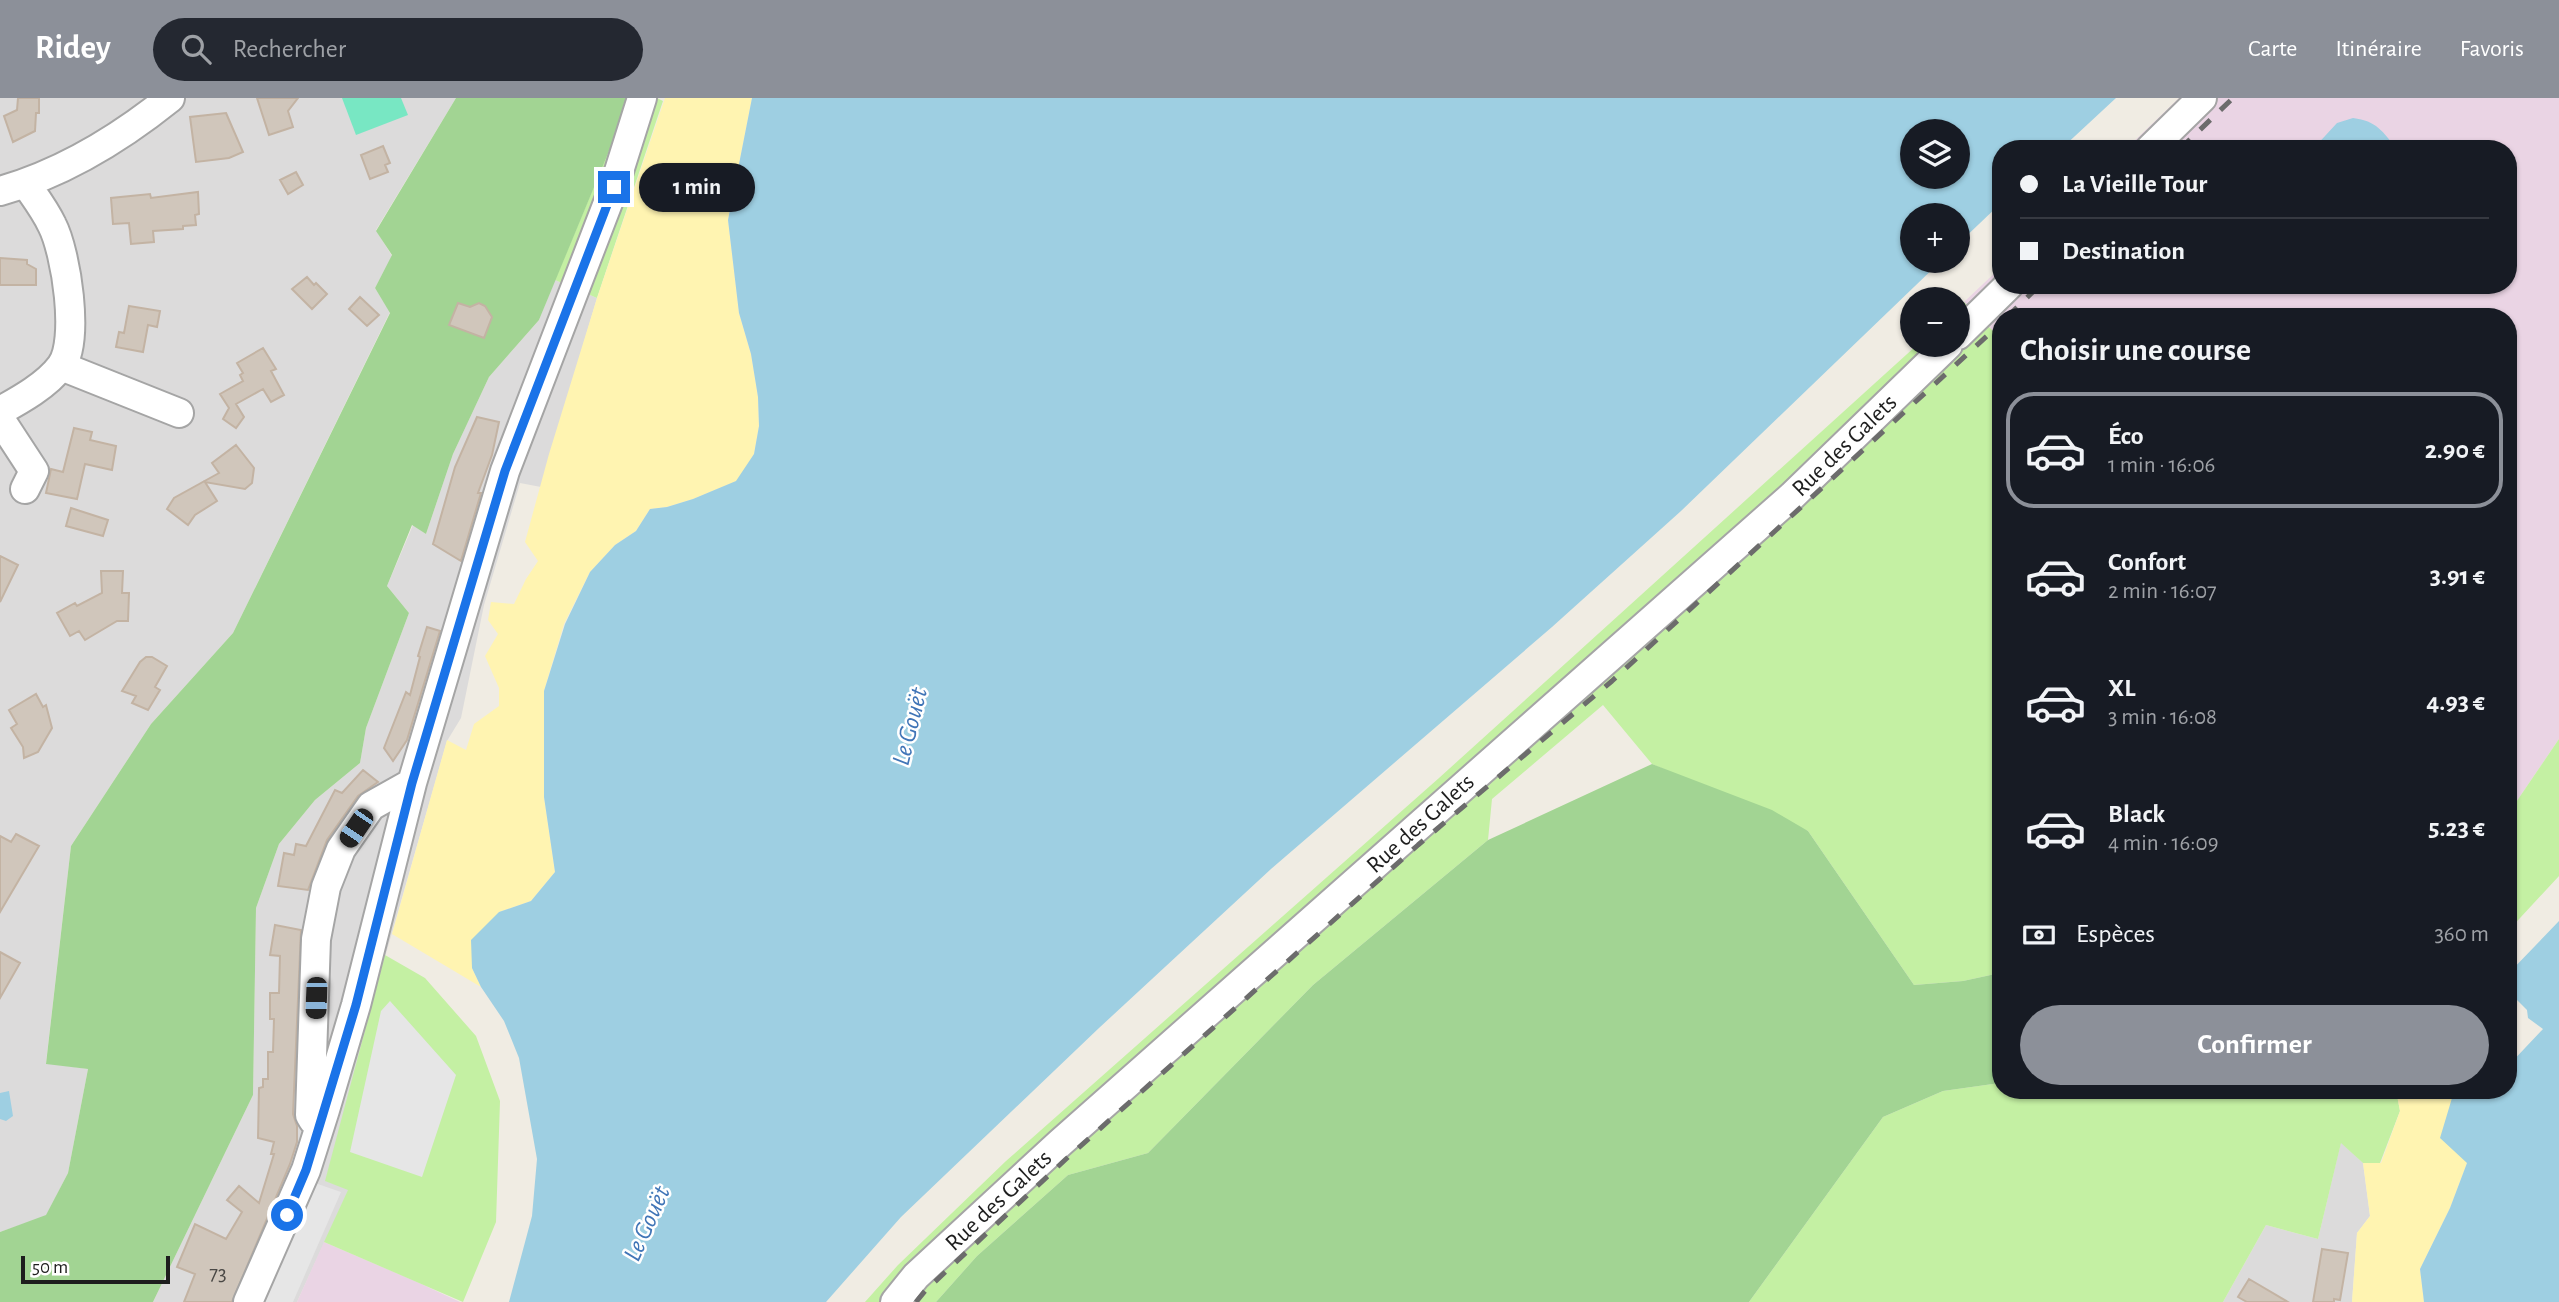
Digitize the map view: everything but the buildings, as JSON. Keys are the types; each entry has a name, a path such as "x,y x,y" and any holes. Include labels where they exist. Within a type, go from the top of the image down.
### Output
{"street":[{"path":"0,411 28,395 61,366 72,331 65,269 53,227 13,187 96,151 135,126 170,98"},
{"path":"248,1302 301,1181 319,1127 356,1005 412,783 505,471 614,187 642,98"},
{"path":"2159,140 2202,98"},
{"path":"1970,323 2000,294"},
{"name":"Rue des Galets","path":"895,1302 916,1276 1060,1143 1792,496 1936,357"},
{"path":"61,366 179,413"},
{"path":"0,419 34,471 25,489"},
{"path":"319,1127 310,1115 316,939 326,887 341,849 371,806 412,783"}],"shaded area":[{"path":"0,98 456,98 376,230 392,256 375,288 390,312 233,633 151,724 71,846 46,1063 88,1069 68,1173 46,1216 0,1232"},
{"path":"2179,98 2559,98 2559,739 2517,801 2517,308 1992,308 1992,330 1970,308 1970,296 1992,276 1992,294 2517,294 2517,140 2135,140"},
{"path":"555,280 597,298 541,487 520,483 484,605 461,718 447,741 383,964 326,1181 349,1189 297,1302 153,1302 253,1095 256,908 279,844 315,800 360,763 366,728 409,613 387,586 413,525 426,534 453,454 489,377 539,320"},
{"path":"390,1001 456,1075 422,1177 350,1152 381,1011"},
{"path":"2341,1142 2363,1163 2370,1216 2357,1233 2352,1302 2223,1302 2266,1225 2318,1239"},
{"path":"312,1182 341,1192 293,1302 258,1302"},
{"path":"324,1242 415,1281 460,1302 297,1302"}],"green space":[{"path":"342,98 401,98 408,115 356,135"},
{"path":"456,98 631,98 539,320 489,377 453,454 426,534 412,525 387,586 409,613 366,728 360,763 315,800 279,844 256,908 253,1095 153,1302 0,1302 0,1232 46,1215 68,1173 88,1069 46,1064 71,846 151,724 233,633 390,313 375,288 392,255 376,231"},
{"path":"631,98 657,98 663,101 597,298 555,280"},
{"path":"1970,308 1992,330 1992,975 1963,981 1914,985 1808,831 1652,764 1603,705 1492,799 1488,840 1313,985 1148,1153 1068,1175 977,1256 936,1302 865,1302 898,1265 1006,1161 1439,778 1904,357 1970,357"},
{"path":"2559,739 2559,876 2517,921 2517,801"},
{"path":"1652,764 1772,810 1808,831 1914,985 1963,981 1992,975 1992,1084 1943,1091 1883,1117 1749,1302 936,1302 977,1256 1068,1175 1148,1153 1313,985 1488,840"},
{"path":"385,955 425,978 476,1036 500,1101 496,1222 463,1302 324,1242 348,1190 325,1181"},
{"path":"1992,1084 1992,1099 2398,1099 2400,1111 2380,1163 2363,1163 2341,1143 2318,1239 2266,1225 2223,1302 1749,1302 1883,1117 1943,1091"}],"sand":[{"path":"665,98 752,98 728,220 739,313 751,354 758,397 759,426 754,454 737,481 693,499 650,509 636,531 615,545 590,572 564,624 544,691 544,797 555,872 531,901 499,912 472,968 481,987 392,934 447,740 466,750 474,724 499,706 499,688 485,656 498,634 488,620 491,602 514,604 538,561 525,542 549,454 597,298"},
{"path":"2398,1099 2452,1099 2467,1163 2450,1208 2420,1269 2424,1302 2352,1302 2357,1233 2370,1216 2363,1163 2381,1163 2400,1111"}],"water":[{"name":"Le Gouët","path":"752,98 2116,98 2071,140 1992,140 1992,212 1970,233 1970,203 1900,203 1900,273 1929,273 1914,287 1900,287 1900,300 1681,511 1552,627 1271,869 1099,1028 901,1217 826,1302 509,1302 532,1216 537,1159 519,1058 504,1021 481,987 472,968 471,940 499,912 531,901 555,872 544,797 544,691 565,624 590,572 615,545 636,531 650,509 693,499 736,481 754,454 759,426 758,397 751,354 739,313 728,220"},
{"path":"2353,118 2361,119 2374,124 2390,140 2321,140 2337,123"},
{"path":"2559,921 2559,1302 2424,1302 2420,1269 2450,1208 2467,1163 2440,1138 2452,1099 2517,1099 2517,1056 2543,1029 2528,1018 2527,1010 2517,1000 2517,965"},
{"path":"9,1091 13,1116 6,1121 0,1119 0,1093"}],"railway":[{"path":"2189,140 2233,98"},
{"path":"2016,308 2031,294"},
{"path":"916,1302 1066,1159 1418,845 1612,681 1992,331"}],"route":[{"path":"287,1215 306,1170 356,1005 412,783 505,471 614,187"}]}
